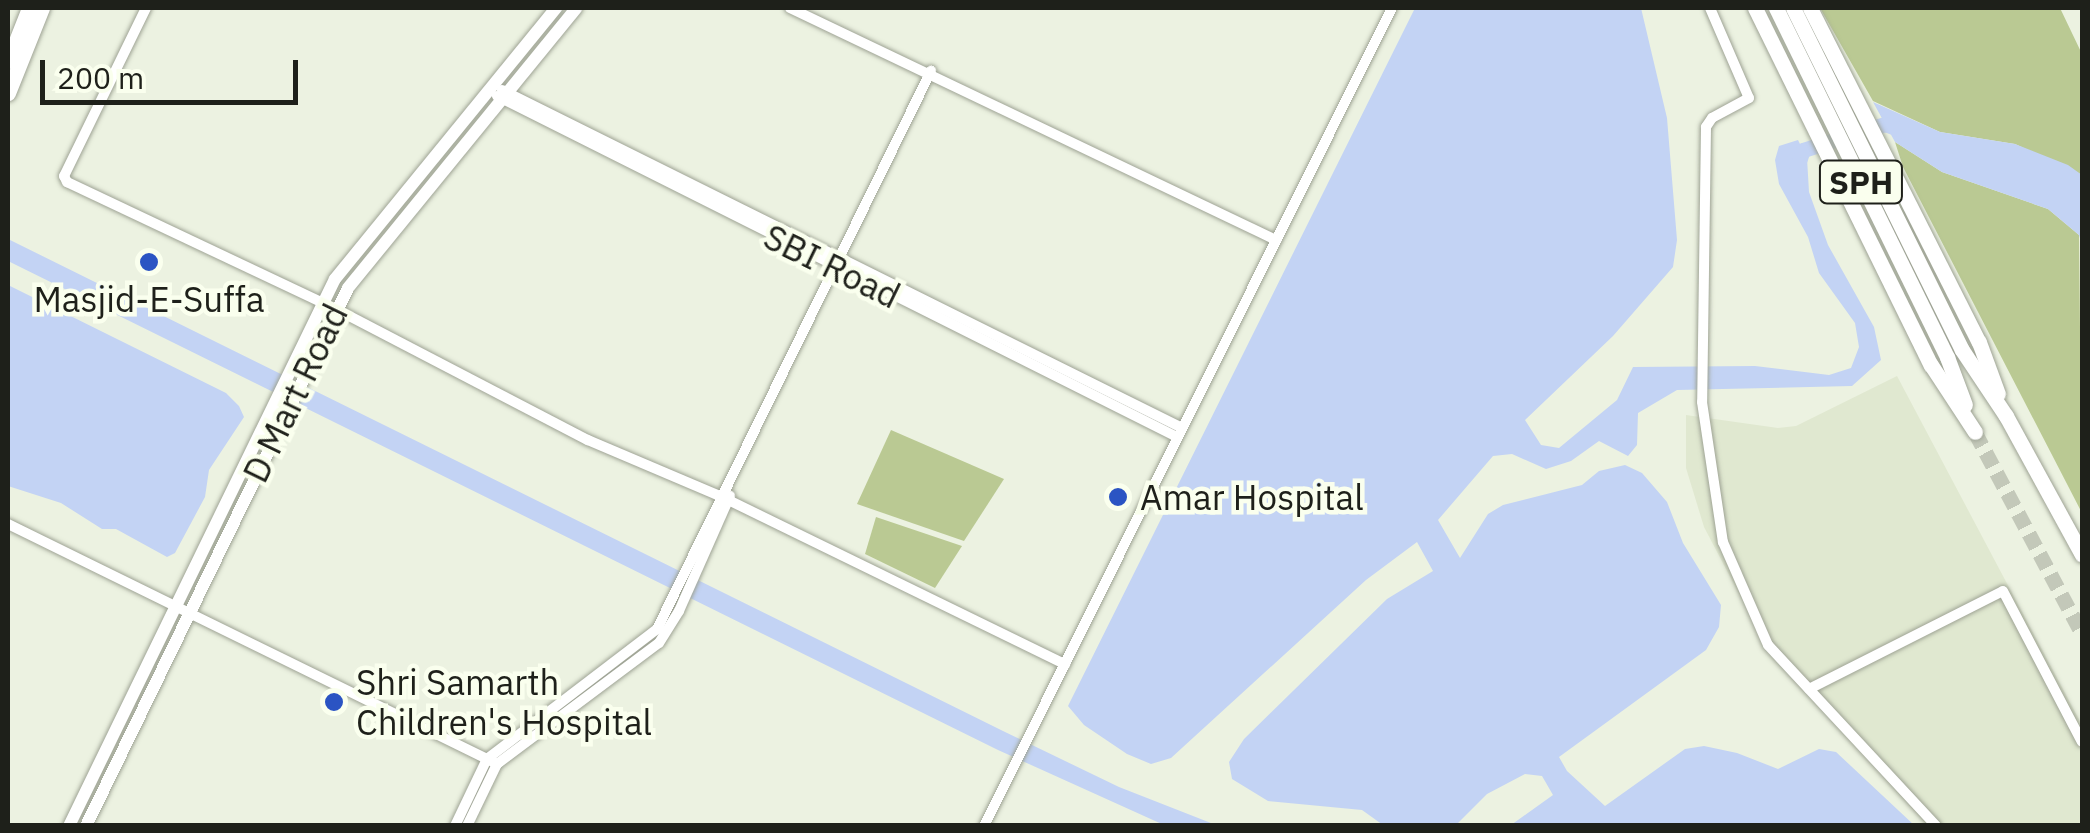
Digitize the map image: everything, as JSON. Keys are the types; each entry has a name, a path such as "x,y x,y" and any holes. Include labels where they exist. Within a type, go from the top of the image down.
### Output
{"highway":[{"path":"8,61 29,8"},
{"path":"8,93 42,8"},
{"name":"SPH","path":"1755,8 1931,365 1976,432 1954,354 1793,8"},
{"name":"SPH","path":"1776,8 1954,354 2006,416 2082,554"},
{"path":"1810,8 1979,342 2006,416"}],"main road":[{"name":"D Mart Road","path":"68,826 322,302 354,254 556,8"},
{"name":"D Mart Road","path":"86,826 336,309 367,263 576,8"}],"street":[{"path":"146,8 66,180 322,302 588,440 727,496 1064,664"},
{"path":"790,8 931,71 1276,240"},
{"path":"1710,8 1749,98 1712,118 1706,127 1702,402 1723,542 1742,595 1768,645 1936,826"},
{"path":"984,826 1388,9"},
{"path":"455,826 492,762 650,652 666,634 727,496 931,71"},
{"name":"SBI Road","path":"490,89 1180,433"},
{"path":"8,524 492,762"},
{"path":"1809,688 2003,590 2082,742"},
{"path":"467,826 492,762"}],"shaded area":[{"path":"1897,376 2082,725 2082,825 1927,825 1769,651 1704,527 1686,468 1686,415 1778,428 1796,426"}],"green space":[{"path":"1820,8 2060,8 2082,54 2082,175 2015,144 1940,132 1873,101"},
{"path":"1895,142 1942,172 2048,209 2079,235 2082,513 1903,167"},
{"path":"891,430 1004,479 964,541 857,504"},
{"path":"876,517 962,546 935,588 865,554"}],"water":[{"path":"1415,8 1641,8 1667,118 1677,240 1673,267 1613,336 1525,420 1541,445 1559,448 1617,400 1633,367 1755,366 1829,375 1851,368 1859,347 1855,323 1819,273 1808,237 1779,184 1775,160 1779,146 1798,140 1807,158 1809,192 1828,245 1874,327 1881,360 1852,386 1677,390 1638,413 1637,445 1628,456 1599,441 1571,461 1546,469 1512,454 1493,456 1438,520 1460,558 1488,514 1503,505 1582,485 1599,471 1625,465 1642,473 1667,502 1683,543 1721,605 1719,627 1706,650 1559,757 1567,771 1605,806 1685,749 1704,746 1737,753 1778,769 1819,749 1836,752 1914,825 1511,825 1553,795 1542,776 1525,774 1487,794 1456,825 1383,825 1362,810 1268,801 1232,779 1229,762 1244,739 1387,599 1433,571 1417,542 1366,580 1171,758 1151,764 1127,754 1084,725 1068,706"},
{"path":"1873,102 1940,132 2015,144 2068,165 2082,175 2082,245 2079,235 2048,209 1942,172 1895,142"},
{"path":"8,239 1003,731 1119,787 1216,825 1164,825 998,750 8,261"},
{"path":"8,285 226,393 239,406 244,417 209,470 205,497 175,553 167,557 116,529 102,529 61,503 8,486"}],"waterway":[{"path":"1796,170 1803,150 1885,124 1903,131"}],"tunnel":[{"path":"1975,432 2082,633"}],"place":[{"name":"Masjid-E-Suffa","path":"149,262"},
{"name":"Amar Hospital","path":"1118,497"},
{"name":"Shri Samarth Children's Hospital","path":"334,702"}]}
